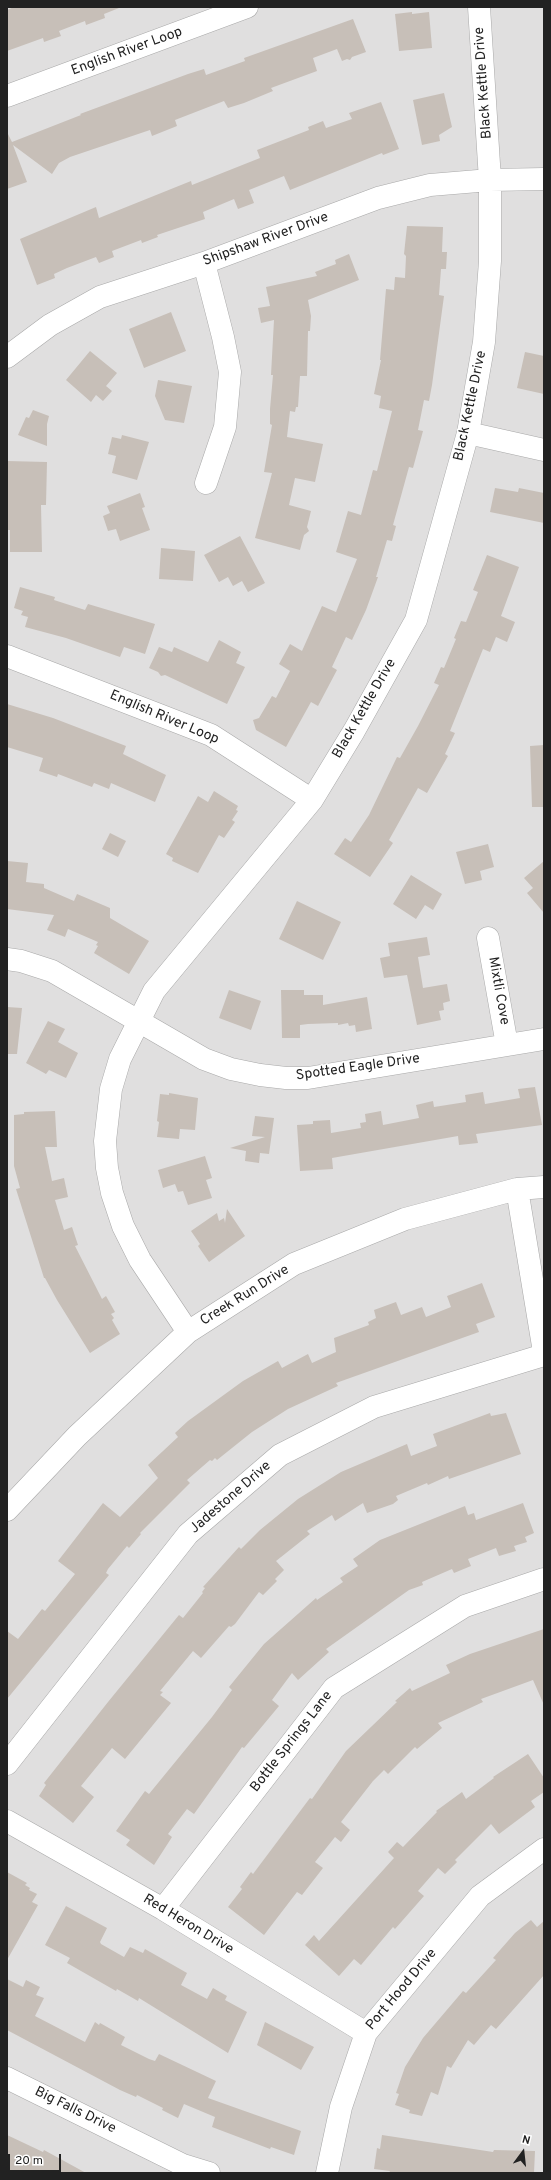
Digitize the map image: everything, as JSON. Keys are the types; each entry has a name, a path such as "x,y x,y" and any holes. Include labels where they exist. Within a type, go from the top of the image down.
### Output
{"street":[{"name":"English River Loop","path":"7,96 247,7"},
{"name":"Black Kettle Drive","path":"188,1332 140,1260 126,1233 112,1193 107,1168 105,1141 111,1089 120,1059 137,1021 154,991 312,800 354,731 416,620 468,432 484,342 490,261 490,180 479,7"},
{"name":"Shipshaw River Drive","path":"7,357 50,325 100,298 204,263 378,198 430,185 490,180 544,179"},
{"path":"204,263 224,337 230,372 225,426 206,483"},
{"path":"468,432 544,450"},
{"name":"English River Loop","path":"7,656 212,735 312,800"},
{"name":"Mixtli Cove","path":"488,938 507,1045"},
{"name":"Spotted Eagle Drive","path":"7,959 21,961 52,971 204,1059 246,1072 286,1078 308,1078 544,1039"},
{"name":"Creek Run Drive","path":"7,1510 77,1436 188,1332 294,1264 405,1219 516,1190 544,1187"},
{"path":"516,1190 544,1352"},
{"name":"Jadestone Drive","path":"7,1764 188,1534 280,1455 374,1407 544,1356"},
{"name":"Bottle Springs Lane","path":"163,1909 334,1688 465,1606 544,1579"},
{"name":"Red Heron Drive","path":"7,1821 163,1909 366,2033"},
{"name":"Port Hood Drive","path":"327,2173 342,2107 366,2033 480,1896 544,1849"},
{"name":"Big Falls Drive","path":"7,2078 183,2164 209,2173"}],"shaded area":[{"path":"7,7 544,7 544,2173 7,2173"}],"building":[{"path":"14,7 119,8 104,14 105,18 86,25 85,21 59,31 61,36 44,42 43,38 7,51 7,10"},
{"path":"412,12 412,14 429,12 432,48 399,51 395,14"},
{"path":"353,19 366,52 352,57 350,60 347,59 342,61 337,49 313,58 317,71 271,88 273,91 244,103 228,108 224,101 175,120 177,126 152,136 150,130 70,157 59,163 52,174 13,145 27,182 7,189 7,132 12,142 81,115 80,114 188,74 204,69 206,75 245,61 244,58"},
{"path":"444,93 452,127 439,135 440,141 422,145 413,100"},
{"path":"381,102 399,149 383,155 382,153 290,190 284,176 249,190 254,203 238,209 234,199 203,212 205,219 157,235 158,237 142,243 141,240 112,251 114,257 99,263 96,257 67,268 54,274 55,278 37,285 20,239 96,207 99,218 191,181 192,185 260,158 257,150 309,130 308,127 323,121 326,128 352,119 349,113"},
{"path":"407,226 443,227 442,252 447,252 446,269 441,269 439,295 444,296 432,385 429,401 424,400 418,430 423,431 413,468 409,467 393,525 396,526 392,541 387,540 376,577 378,577 366,610 352,640 346,637 332,667 337,670 318,706 311,702 286,747 256,730 253,720 259,718 272,696 276,698 290,671 279,664 290,644 302,651 322,606 336,612 357,559 336,552 348,511 361,515 373,470 377,471 392,411 379,408 381,396 374,394 381,360 386,289 394,290 395,277 405,278 406,256 404,254"},
{"path":"349,254 359,280 308,300 311,316 310,331 308,331 307,376 300,376 298,407 296,407 295,412 290,411 287,437 323,444 315,482 295,478 289,505 311,511 307,527 309,531 304,535 300,550 255,538 272,473 264,472 272,425 270,424 270,409 273,375 271,375 274,320 261,323 258,308 270,306 266,287 317,276 315,272 336,264 335,260"},
{"path":"171,312 186,351 144,368 129,329"},
{"path":"90,351 117,373 106,386 112,391 103,401 96,395 91,402 66,380"},
{"path":"525,352 544,356 544,394 517,388"},
{"path":"158,380 192,386 184,423 165,420 155,396"},
{"path":"33,410 49,416 47,424 47,446 18,435 26,417 29,418"},
{"path":"122,435 149,442 137,480 112,473 116,456 108,454 112,437 121,439"},
{"path":"7,461 47,462 46,505 41,505 42,552 10,552 10,530 8,530"},
{"path":"495,488 518,492 519,488 544,493 544,523 490,512"},
{"path":"140,493 145,507 142,508 150,530 120,541 116,529 108,531 103,516 110,513 107,506"},
{"path":"240,536 265,583 248,592 242,581 233,586 228,577 219,582 204,555"},
{"path":"161,548 195,551 193,581 159,579"},
{"path":"487,555 519,567 501,616 515,622 507,642 496,637 490,652 483,649 450,731 455,733 445,754 448,756 427,793 418,788 389,840 393,843 370,877 334,854 345,838 351,842 369,815 397,757 400,758 439,685 434,683 441,667 444,668 456,639 454,638 461,621 466,622 478,592 473,590"},
{"path":"20,587 55,597 54,600 85,610 88,604 155,624 145,654 124,647 120,657 66,638 25,627 28,617 21,615 23,611 14,608"},
{"path":"219,640 241,652 236,663 245,667 227,704 165,675 161,676 158,672 149,668 159,647 172,652 174,647 208,662"},
{"path":"7,704 53,718 126,746 123,754 166,775 155,802 111,783 109,789 94,783 92,787 58,774 57,777 39,771 43,758 7,747"},
{"path":"544,745 544,807 532,807 530,746"},
{"path":"214,791 238,806 236,810 238,811 232,820 235,822 224,838 219,835 198,873 172,861 173,858 166,854 198,796 208,802"},
{"path":"110,833 126,841 118,857 102,849"},
{"path":"488,844 494,867 480,871 482,880 465,884 456,852"},
{"path":"7,861 28,863 26,882 44,884 44,888 74,901 77,894 110,908 110,918 149,941 129,974 94,953 98,946 96,945 98,942 68,929 65,937 47,930 54,915 7,909"},
{"path":"544,861 544,913 527,893 533,888 524,878"},
{"path":"411,875 442,894 433,910 425,905 416,919 393,904"},
{"path":"297,901 341,922 323,960 279,939"},
{"path":"427,937 430,955 418,957 423,988 447,984 450,1001 443,1003 444,1010 439,1011 441,1020 417,1025 407,975 384,978 380,958 390,956 388,943"},
{"path":"229,990 261,1001 251,1030 219,1018"},
{"path":"281,990 304,990 304,995 323,995 323,1005 367,997 372,1029 356,1032 355,1025 349,1026 348,1023 338,1025 338,1023 308,1024 300,1025 300,1038 282,1038"},
{"path":"7,1007 22,1008 17,1054 7,1054"},
{"path":"48,1021 65,1029 58,1042 78,1053 66,1078 49,1070 46,1074 26,1063"},
{"path":"535,1087 542,1125 476,1134 478,1143 459,1145 458,1136 332,1158 333,1169 300,1171 297,1125 313,1124 313,1121 330,1120 331,1133 361,1128 360,1123 366,1122 365,1114 381,1111 383,1125 419,1118 416,1105 433,1101 434,1107 466,1102 465,1095 483,1092 485,1104 520,1098 518,1089"},
{"path":"169,1093 198,1098 195,1130 180,1129 179,1139 157,1137 160,1094 169,1095"},
{"path":"55,1111 57,1147 45,1147 52,1181 64,1178 68,1197 55,1200 64,1230 72,1227 78,1245 75,1246 102,1299 106,1296 115,1312 111,1314 114,1318 112,1320 120,1334 90,1353 44,1278 16,1189 20,1188 14,1166 14,1115 24,1114 24,1112"},
{"path":"255,1116 274,1118 269,1154 260,1153 259,1163 245,1161 246,1151 230,1148 265,1137 252,1136"},
{"path":"205,1156 212,1178 206,1180 212,1198 188,1205 183,1191 178,1192 175,1184 163,1188 158,1170"},
{"path":"227,1209 245,1236 209,1262 198,1246 200,1244 191,1231 217,1213 219,1221 224,1218 225,1223"},
{"path":"482,1283 495,1317 476,1324 479,1332 336,1383 338,1386 288,1409 252,1432 217,1460 215,1458 212,1461 210,1460 187,1480 190,1483 140,1533 141,1534 129,1548 127,1546 108,1569 106,1573 109,1575 7,1699 7,1631 18,1639 42,1609 45,1611 75,1574 58,1561 103,1503 120,1517 158,1478 148,1465 178,1437 175,1433 188,1421 243,1381 278,1361 282,1368 308,1354 312,1363 336,1352 334,1338 369,1325 368,1322 376,1318 374,1310 396,1302 401,1315 422,1307 426,1317 451,1307 447,1296"},
{"path":"490,1413 491,1416 506,1413 521,1454 449,1479 448,1476 428,1485 427,1483 396,1496 398,1500 393,1504 367,1513 363,1503 335,1521 332,1515 307,1531 310,1534 276,1561 284,1570 275,1579 277,1581 263,1595 259,1592 235,1624 231,1627 229,1626 201,1658 193,1651 160,1691 163,1692 160,1695 171,1703 125,1759 112,1748 81,1786 94,1797 73,1823 39,1796 46,1785 44,1783 108,1702 179,1615 183,1618 203,1593 202,1592 205,1588 203,1587 239,1547 241,1549 260,1530 298,1499 341,1472 407,1444 411,1456 437,1446 433,1434"},
{"path":"523,1503 534,1533 525,1537 527,1542 514,1546 516,1551 499,1556 496,1548 468,1559 471,1566 454,1573 452,1569 422,1582 423,1585 409,1590 326,1649 329,1652 298,1680 292,1673 272,1700 279,1706 244,1748 242,1747 194,1814 187,1809 168,1834 172,1837 154,1865 126,1845 130,1840 116,1831 145,1791 149,1794 212,1717 232,1690 229,1687 264,1644 316,1598 317,1600 343,1582 340,1578 358,1566 353,1559 380,1540 465,1506 468,1515 474,1513 476,1520"},
{"path":"544,1629 544,1705 533,1680 481,1699 483,1702 438,1723 442,1728 417,1749 415,1747 388,1774 384,1770 373,1781 341,1822 350,1830 341,1842 335,1837 315,1862 323,1868 302,1895 297,1892 264,1935 228,1907 242,1889 240,1887 251,1872 253,1874 310,1798 312,1799 346,1751 397,1702 395,1701 410,1688 412,1691 450,1673 446,1665 470,1654"},
{"path":"528,1754 544,1778 544,1792 531,1801 535,1807 499,1834 491,1824 455,1860 457,1862 445,1874 438,1868 418,1891 424,1896 395,1929 393,1927 361,1965 354,1959 339,1976 305,1945 314,1935 319,1941 394,1858 388,1852 397,1842 403,1847 437,1812 436,1811 462,1792 466,1799 494,1778 493,1777"},
{"path":"7,1872 27,1883 25,1885 30,1888 29,1890 37,1894 32,1902 38,1905 7,1960"},
{"path":"66,1906 107,1928 100,1942 101,1944 124,1957 130,1947 143,1953 145,1949 187,1973 181,1985 207,1999 213,1988 227,1996 225,2000 247,2012 228,2053 139,1998 138,2001 117,1989 116,1991 67,1963 70,1958 45,1945"},
{"path":"531,1920 537,1927 544,1921 544,1975 496,2029 491,2025 474,2045 468,2040 451,2068 447,2066 438,2095 431,2092 422,2116 409,2113 410,2110 395,2105 399,2094 396,2093 405,2067 423,2038 463,1991 466,1993 496,1960 493,1958 515,1933"},
{"path":"7,1979 23,1987 26,1980 40,1987 36,1995 44,1998 35,2016 85,2042 95,2022 99,2025 100,2023 125,2037 121,2045 149,2059 155,2061 159,2054 216,2081 208,2098 301,2131 294,2155 271,2147 270,2149 212,2127 215,2117 184,2104 178,2118 162,2110 163,2108 137,2095 136,2097 120,2090 7,2030"},
{"path":"265,2022 314,2047 301,2070 257,2045"},
{"path":"7,2135 43,2152 44,2150 86,2173 7,2173"},
{"path":"382,2135 493,2152 494,2150 535,2151 534,2173 389,2173 390,2171 374,2169 377,2148 380,2149"}]}
